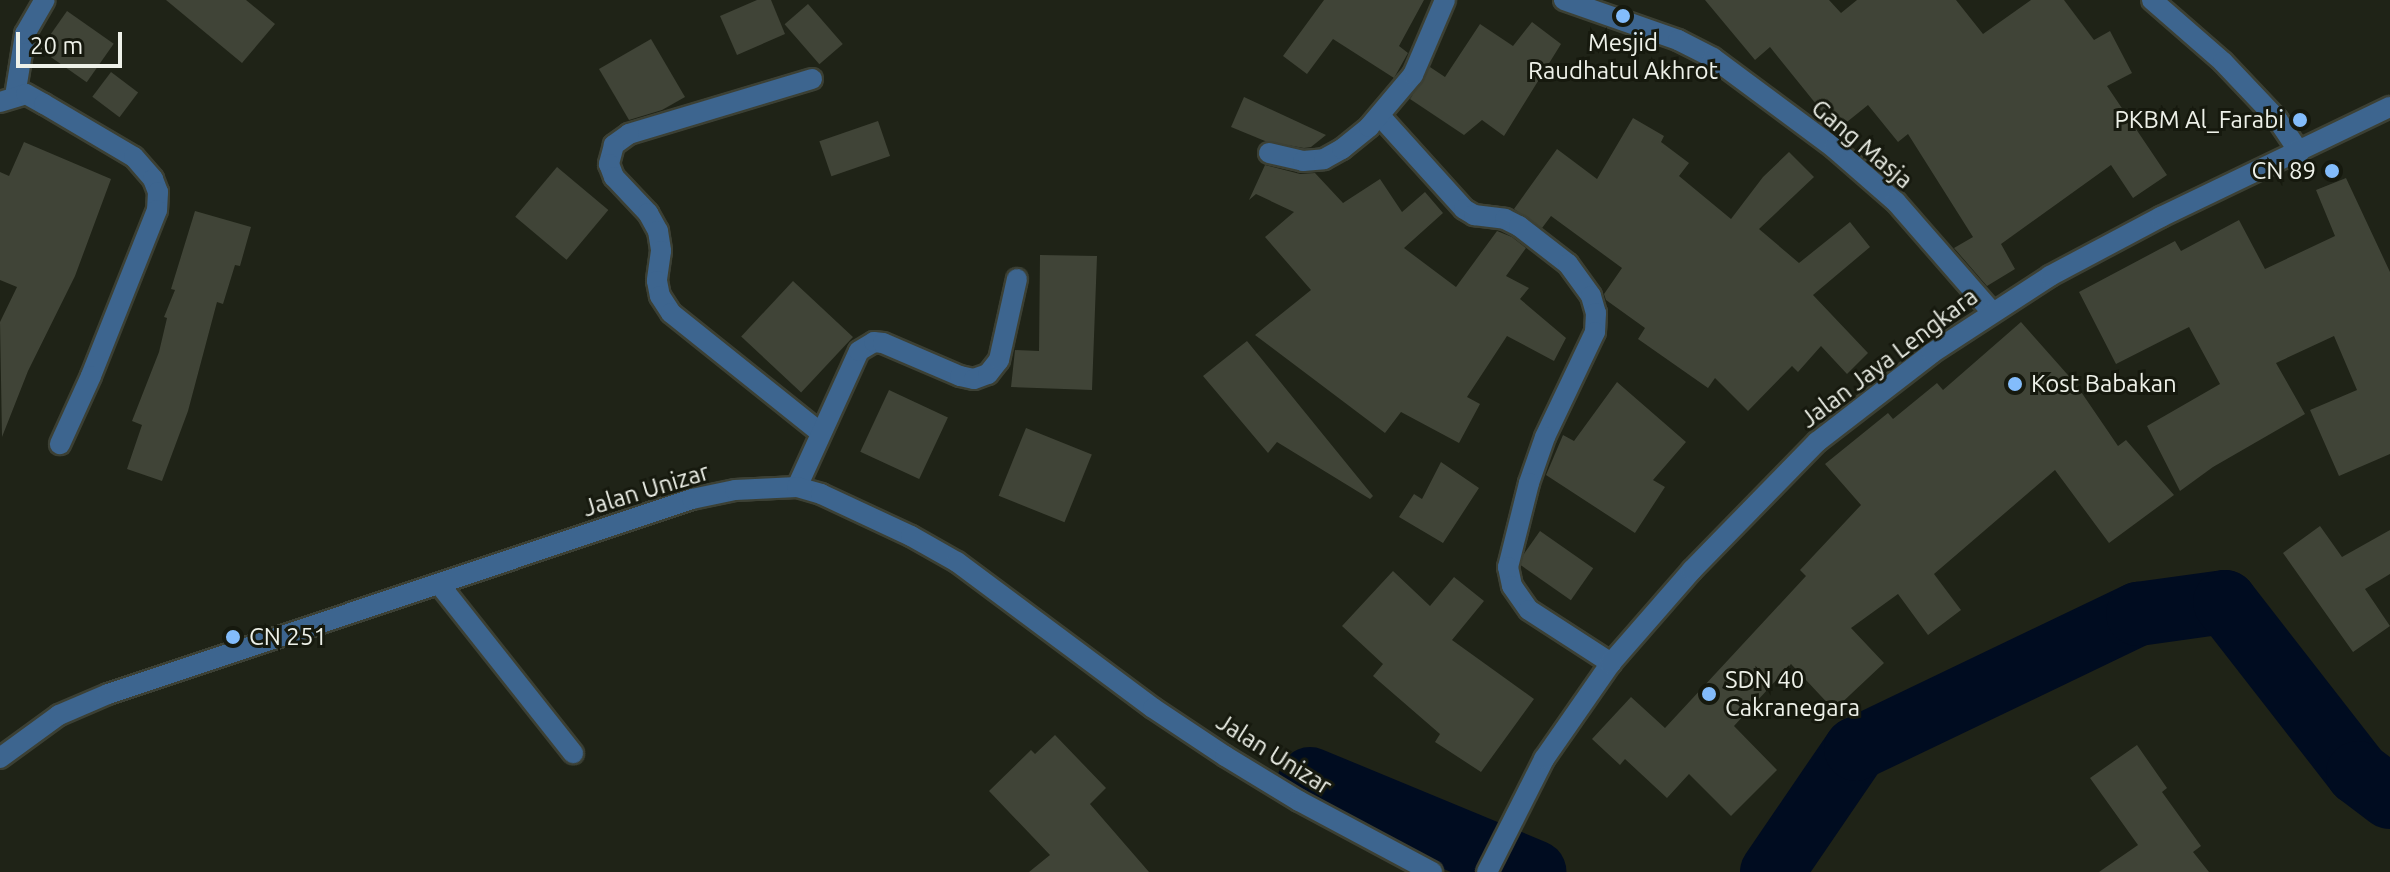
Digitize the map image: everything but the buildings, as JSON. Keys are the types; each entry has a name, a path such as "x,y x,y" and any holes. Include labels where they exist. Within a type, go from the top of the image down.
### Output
{"street":[{"path":"8,99 25,34 45,0"},
{"path":"1269,153 1303,161 1324,159 1342,149 1380,116 1413,75 1445,0"},
{"name":"Gang Masja","path":"1564,0 1678,40 1713,58 1896,202 1940,257 1992,312"},
{"path":"2152,0 2223,62 2277,119 2299,152"},
{"path":"812,79 624,136 614,145 609,164 614,177 648,213 658,231 661,251 657,281 660,296 671,313 819,438"},
{"path":"8,99 26,94 134,157 153,179 158,192 157,210 91,376 60,444"},
{"name":"Jalan Jaya Lengkara","path":"1490,868 1544,759 1611,663 1692,570 1817,442 1920,362 1992,312 2109,243 2390,107"},
{"path":"1380,116 1464,209 1474,215 1505,219 1519,226 1568,264 1591,296 1596,313 1592,341 1545,437 1525,494 1508,567 1512,586 1529,610 1611,663"},
{"path":"801,478 859,351 874,342 891,345 960,376 978,378 991,372 999,360 1017,279"},
{"name":"Jalan Unizar","path":"0,758 59,715 108,694 692,499 801,478 821,494 911,536 957,562 1142,700 1225,756 1299,801 1432,872"},
{"path":"439,584 573,753"}],"waterway":[{"path":"1772,872 1856,749 2138,614 2225,602 2358,773 2390,797"},
{"path":"1310,779 1535,872"}],"place":[{"name":"Mesjid Raudhatul Akhrot","path":"1623,16"},
{"name":"PKBM Al_Farabi","path":"2300,120"},
{"name":"CN 89","path":"2332,171"},
{"name":"Kost Babakan","path":"2015,384"},
{"name":"CN 251","path":"233,637"},
{"name":"SDN 40 Cakranegara","path":"1709,694"}]}
